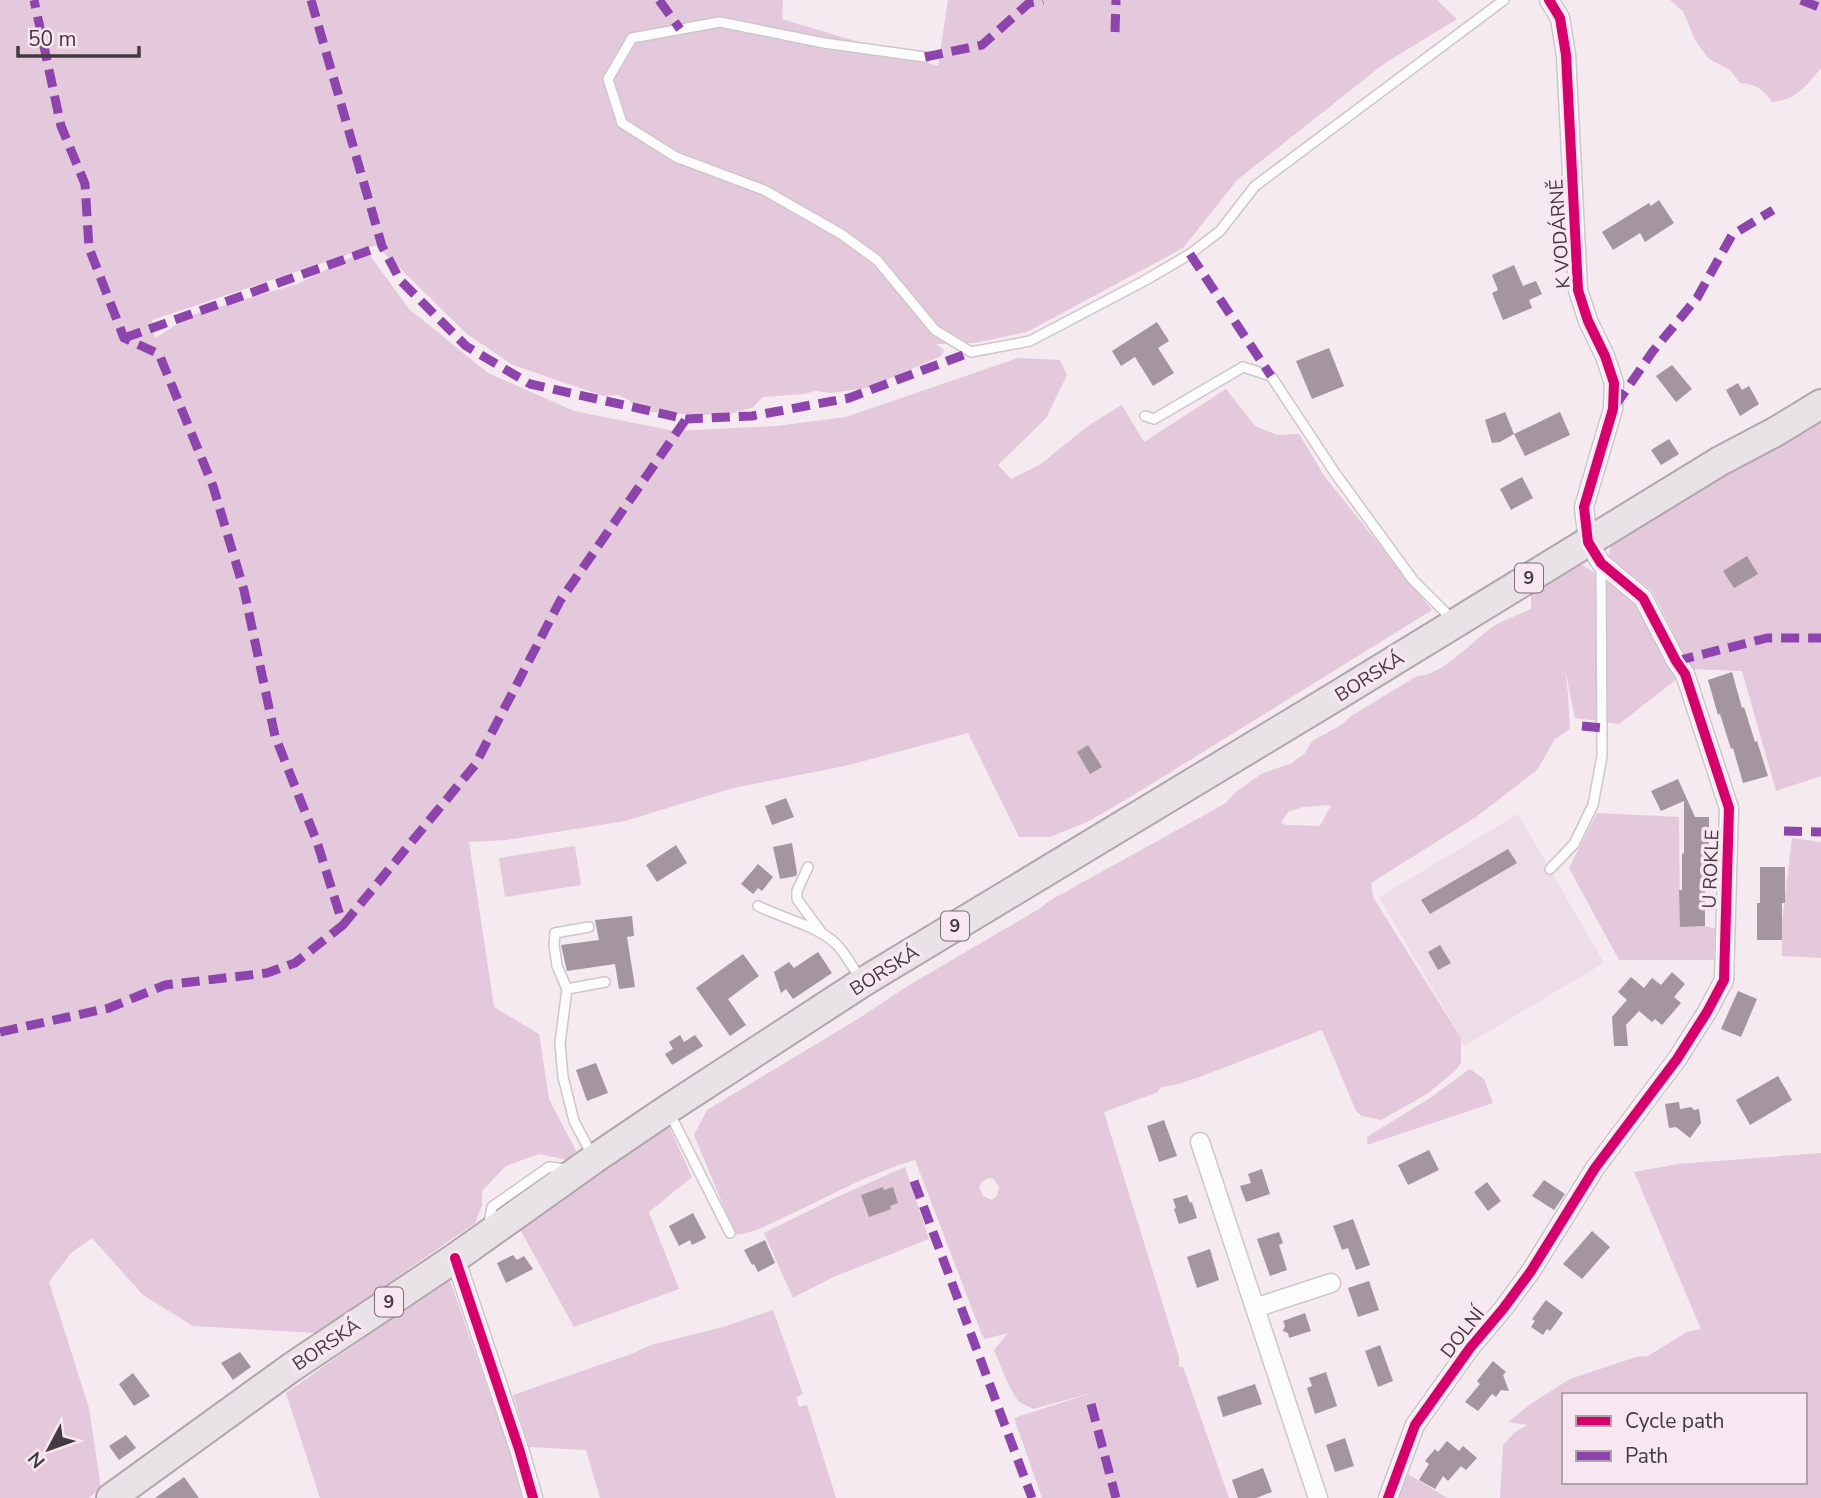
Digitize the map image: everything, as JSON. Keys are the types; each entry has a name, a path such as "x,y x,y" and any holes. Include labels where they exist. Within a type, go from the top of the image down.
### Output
{"main road":[{"name":"BORSKÁ","path":"112,1498 292,1367 455,1258 587,1164 863,982 1455,622 1595,553 1821,387"},
{"name":"BORSKÁ","path":"1720,461 1821,404"}],"street":[{"name":"K VODÁRNĚ","path":"1549,0 1560,18 1566,55 1588,321 1605,356 1614,383 1613,409 1584,508 1595,553"},
{"name":"U ROKLE","path":"1578,1194 1677,1059 1724,980 1729,808 1685,674 1643,598 1595,553"},
{"path":"1200,1142 1318,1498"},
{"name":"DOLNÍ","path":"1388,1498 1415,1425 1531,1271 1578,1194"},
{"path":"455,1258 533,1498"},
{"path":"1255,1308 1331,1283"}],"lane":[{"path":"925,57 824,43 720,22 632,38 608,79 622,123 676,157 764,190 842,234 877,260 936,330 971,352 1030,341 1190,254 1220,231 1255,186 1504,0"},
{"path":"1145,416 1154,419 1243,367 1271,376 1335,473 1413,580 1455,622"},
{"path":"1550,869 1574,844 1593,805 1602,757 1595,553"},
{"path":"808,867 797,891 797,899 822,933"},
{"path":"758,906 822,933 836,943 863,982"},
{"path":"587,1164 563,1077 560,1043 567,989 557,966 554,944 555,933 589,927"},
{"path":"567,989 605,982"},
{"path":"668,1109 730,1233"}],"shaded area":[{"path":"0,0 783,0 782,19 938,66 948,0 1437,0 1457,19 1385,63 1237,180 1183,248 1027,332 974,343 936,344 944,350 941,356 868,388 763,397 752,408 729,414 650,412 618,395 603,396 513,365 467,334 376,245 152,320 155,338 192,315 297,284 366,250 409,309 488,373 574,411 675,431 776,426 846,417 1018,358 1060,360 1067,375 1046,418 998,465 1011,479 1041,464 1089,425 1122,405 1144,442 1226,389 1255,426 1277,435 1299,434 1325,477 1432,610 1124,801 1087,822 1050,837 1019,837 968,733 845,766 733,788 625,821 507,840 469,842 494,1007 539,1034 549,1099 576,1151 568,1160 539,1154 506,1166 482,1191 482,1205 475,1223 316,1333 193,1326 143,1295 92,1238 71,1253 49,1282 89,1408 101,1488 89,1498 0,1498"},
{"path":"1670,0 1821,0 1821,68 1794,95 1772,102 1758,88 1740,83 1730,70 1708,58 1695,40 1683,11"},
{"path":"1821,417 1821,776 1776,791 1742,671 1690,669 1651,590 1608,557 1612,542"},
{"path":"1579,563 1619,588 1640,607 1677,679 1619,724 1575,718 1565,669 1570,729 1555,739 1537,770 1476,817 1371,883 1373,897 1461,1038 1461,1063 1427,1094 1381,1120 1362,1116 1356,1111 1322,1030 1197,1078 1161,1087 1158,1092 1104,1112 1179,1357 1179,1367 1183,1367 1229,1498 1042,1498 1014,1418 1095,1392 1033,1409 1018,1401 994,1350 1008,1333 985,1339 982,1335 915,1160 868,1177 766,1226 737,1235 694,1135 707,1110 1049,901 1226,803 1261,774 1292,763 1305,753 1312,741 1417,676 1426,675 1446,665 1491,628 1531,609 1531,590","holes":["1331,805 1320,826 1281,823 1288,812 1303,807","989,1178 994,1179 999,1187 997,1196 992,1200 983,1196 979,1187"]},
{"path":"1597,813 1679,817 1680,926 1705,926 1715,929 1714,960 1619,960 1569,868"},
{"path":"1518,814 1604,963 1464,1046 1379,897"},
{"path":"1792,838 1821,842 1821,958 1782,956 1782,921"},
{"path":"575,846 581,885 505,897 499,858"},
{"path":"1470,1069 1484,1079 1493,1103 1367,1145 1367,1137 1430,1098"},
{"path":"666,1120 692,1177 649,1212 679,1289 574,1327 517,1224"},
{"path":"1821,1153 1821,1498 1500,1498 1503,1445 1515,1432 1528,1425 1508,1422 1570,1379 1636,1357 1648,1356 1687,1332 1701,1329 1634,1172 1678,1164"},
{"path":"905,1167 929,1239 831,1278 793,1298 764,1233"},
{"path":"449,1278 526,1498 320,1498 286,1393"},
{"path":"773,1310 803,1394 796,1397 799,1407 807,1405 836,1498 600,1498 586,1450 529,1447 513,1395 651,1345 723,1327"},
{"path":"1405,1472 1447,1498 1394,1498"}],"building":[{"path":"1659,200 1674,223 1645,242 1640,233 1613,250 1602,232 1649,203 1651,206"},
{"path":"1514,265 1523,286 1536,281 1542,294 1529,300 1532,308 1503,320 1492,293 1498,290 1492,275"},
{"path":"1157,322 1169,341 1158,348 1174,373 1153,386 1135,357 1121,366 1112,351"},
{"path":"1329,348 1344,386 1312,399 1296,361"},
{"path":"1672,365 1692,389 1676,402 1656,376"},
{"path":"1738,383 1742,390 1749,386 1759,404 1740,416 1726,390"},
{"path":"1505,412 1514,434 1500,442 1492,443 1485,420"},
{"path":"1560,412 1570,435 1525,456 1514,434"},
{"path":"1669,439 1679,454 1661,465 1651,450"},
{"path":"1522,477 1533,498 1511,510 1500,489"},
{"path":"1747,556 1758,574 1734,588 1723,571"},
{"path":"1732,672 1742,708 1744,707 1768,776 1743,783 1708,680"},
{"path":"1088,745 1102,767 1090,774 1077,752"},
{"path":"1678,779 1695,817 1709,817 1705,926 1680,927 1679,890 1682,890 1684,801 1661,811 1651,791"},
{"path":"786,798 794,817 772,825 765,806"},
{"path":"792,843 796,876 780,879 773,847"},
{"path":"676,845 687,863 657,882 646,865"},
{"path":"1508,849 1517,863 1430,914 1421,900"},
{"path":"758,864 773,877 762,891 758,888 753,894 741,884"},
{"path":"1760,867 1785,867 1782,940 1757,940"},
{"path":"632,916 634,936 627,937 635,987 619,989 615,964 567,971 561,945 599,940 595,920"},
{"path":"1440,945 1451,963 1438,970 1428,952"},
{"path":"818,952 832,973 793,999 786,989 781,993 774,972 789,962 794,968"},
{"path":"743,954 759,976 728,999 746,1025 730,1036 696,988"},
{"path":"1672,972 1685,984 1674,997 1681,1003 1662,1025 1655,1019 1652,1022 1639,1011 1626,1025 1628,1046 1614,1046 1612,1017 1627,1000 1618,992 1631,977 1644,988 1652,978 1661,985"},
{"path":"1738,991 1757,999 1741,1037 1721,1029"},
{"path":"680,1035 684,1042 695,1035 703,1046 672,1065 665,1054 673,1049 669,1042"},
{"path":"596,1063 608,1093 587,1101 576,1070"},
{"path":"1778,1076 1792,1100 1750,1125 1736,1100"},
{"path":"1679,1102 1680,1109 1699,1109 1701,1123 1690,1138 1676,1127 1669,1128 1665,1104"},
{"path":"1164,1120 1177,1156 1159,1162 1147,1126"},
{"path":"1429,1150 1439,1170 1408,1185 1398,1165"},
{"path":"1262,1169 1270,1194 1246,1202 1240,1186 1251,1183 1248,1174"},
{"path":"1544,1180 1565,1194 1554,1210 1532,1196"},
{"path":"1487,1182 1501,1201 1488,1211 1474,1192"},
{"path":"883,1187 884,1190 893,1187 898,1203 890,1206 891,1209 869,1217 861,1195"},
{"path":"1187,1195 1197,1218 1179,1224 1173,1199"},
{"path":"693,1213 706,1238 692,1245 690,1240 679,1246 669,1226"},
{"path":"1353,1219 1370,1265 1356,1270 1348,1248 1342,1250 1333,1226"},
{"path":"1592,1231 1610,1247 1582,1279 1563,1264"},
{"path":"1279,1232 1283,1243 1279,1245 1287,1270 1270,1276 1257,1239"},
{"path":"765,1240 775,1263 758,1272 744,1250"},
{"path":"1210,1249 1219,1280 1197,1288 1187,1257"},
{"path":"513,1255 517,1260 524,1256 533,1269 506,1283 497,1263"},
{"path":"1369,1281 1379,1310 1358,1317 1348,1288"},
{"path":"1546,1300 1563,1313 1550,1331 1547,1329 1543,1335 1531,1327 1535,1321 1532,1319"},
{"path":"1305,1313 1311,1331 1289,1338 1288,1333 1283,1331 1283,1321"},
{"path":"1380,1345 1393,1381 1378,1387 1365,1351"},
{"path":"240,1352 251,1367 233,1380 221,1363"},
{"path":"1493,1361 1506,1372 1503,1375 1509,1391 1501,1390 1496,1397 1492,1394 1478,1411 1465,1402 1480,1384 1477,1381"},
{"path":"1326,1372 1337,1406 1315,1414 1307,1388 1312,1386 1309,1378"},
{"path":"133,1373 150,1396 134,1406 119,1384"},
{"path":"1255,1384 1262,1404 1223,1417 1217,1397"},
{"path":"126,1435 136,1448 119,1460 109,1446"},
{"path":"1345,1438 1354,1466 1335,1472 1326,1445"},
{"path":"1447,1441 1459,1451 1463,1446 1477,1458 1466,1470 1461,1466 1448,1481 1443,1476 1435,1489 1419,1480 1429,1464 1425,1461 1435,1449 1438,1452"},
{"path":"1263,1468 1272,1492 1256,1498 1238,1498 1232,1480"},
{"path":"184,1477 199,1498 155,1498"}],"marked path":[{"path":"0,1032 109,1008 165,985 267,973 295,963 343,925 317,842 275,736 244,590 213,486 159,354 124,338 89,248 85,184 61,126 34,0"},
{"path":"311,0 382,246 400,280 466,346 530,384 686,419 752,416 849,398 971,352"},
{"path":"659,0 680,29"},
{"path":"925,57 982,45 1029,3 1043,0"},
{"path":"1115,32 1116,0"},
{"path":"1801,0 1821,8"},
{"path":"1615,406 1653,351 1697,298 1732,235 1773,210"},
{"path":"124,338 382,246"},
{"path":"1190,254 1271,376"},
{"path":"343,925 475,765 560,601 686,419"},
{"path":"1676,661 1767,638 1821,638"},
{"path":"1582,726 1603,728"},
{"path":"1784,831 1821,832"},
{"path":"914,1181 1032,1498"},
{"path":"1091,1404 1116,1498"}],"cycle path":[{"path":"1388,1498 1415,1425 1470,1348 1531,1271 1595,1168 1677,1059 1724,980 1729,808 1685,674 1643,598 1601,563 1588,542 1584,507 1613,409 1614,383 1578,290 1566,55 1560,18 1549,0"},
{"path":"455,1258 533,1498"}]}
